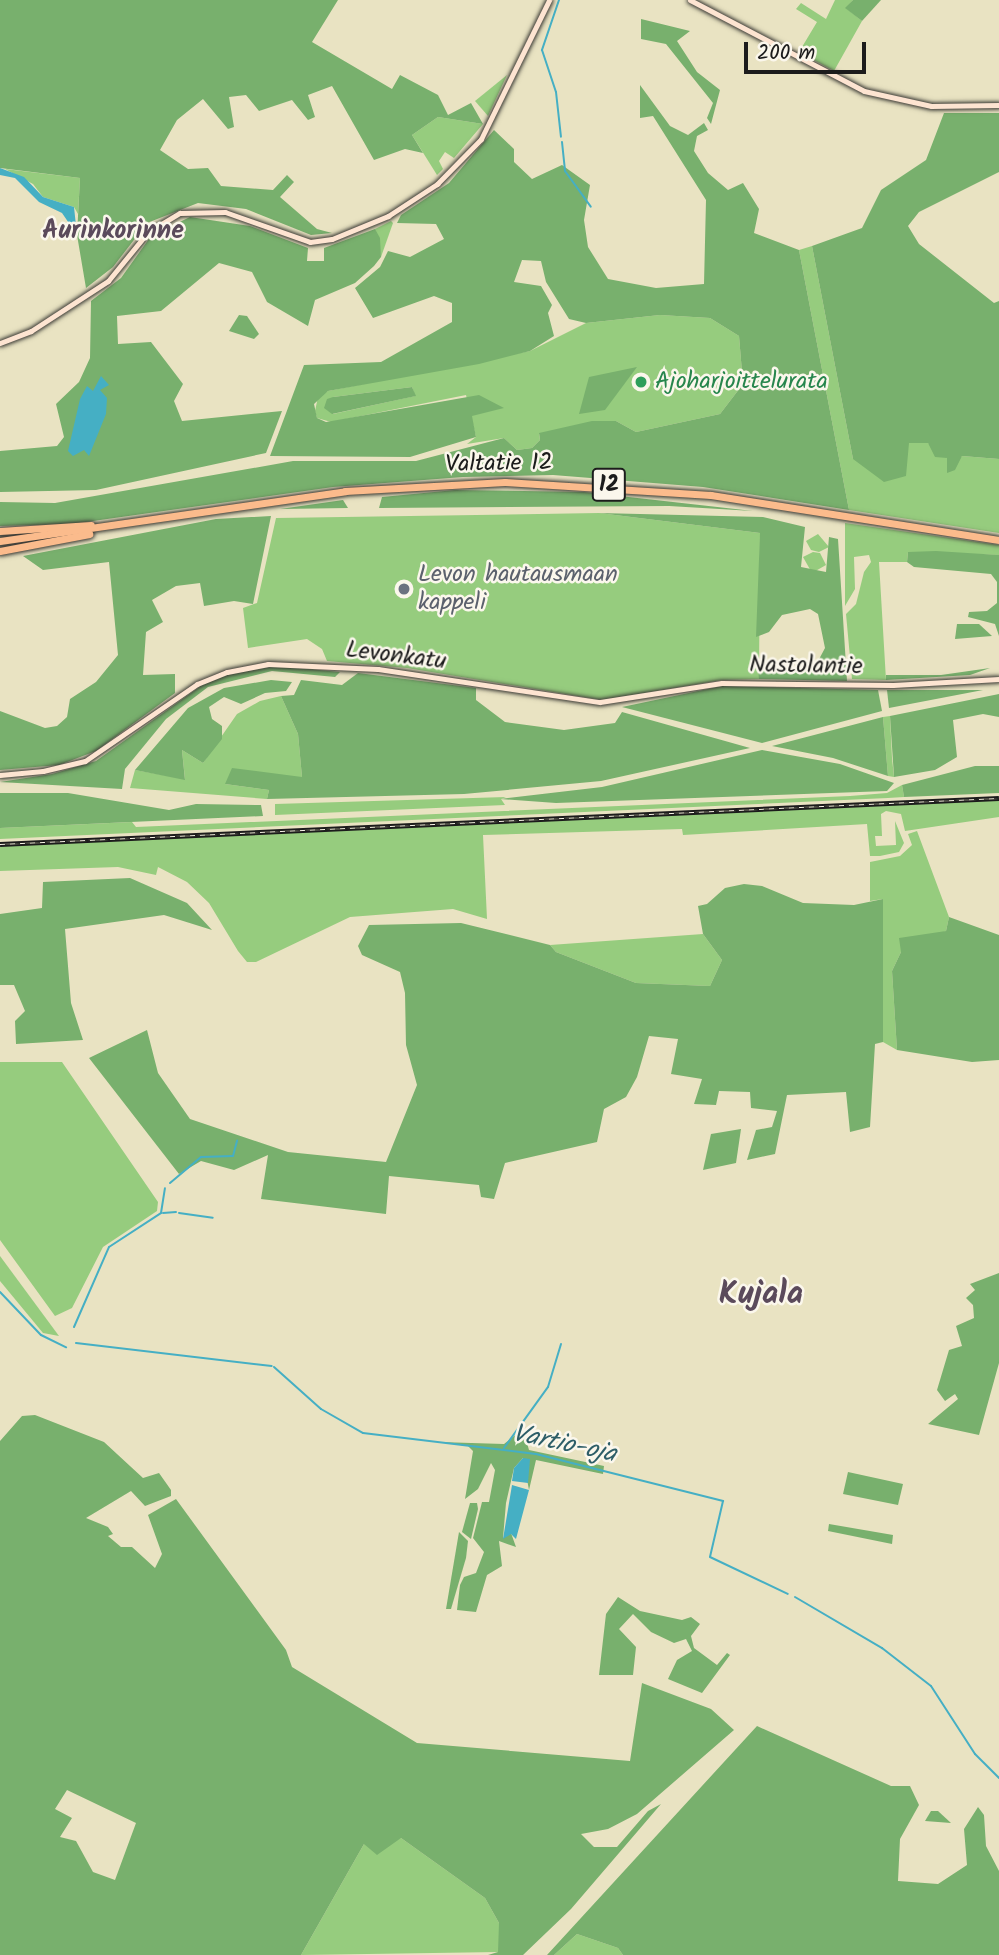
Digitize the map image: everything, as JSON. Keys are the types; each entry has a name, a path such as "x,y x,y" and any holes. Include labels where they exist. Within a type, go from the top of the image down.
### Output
{"highway":[{"name":"Valtatie 12","path":"0,541 372,489 553,482 711,495 999,540"},
{"name":"12","path":"0,531 183,516"},
{"name":"12","path":"0,551 183,516"}],"street":[{"path":"0,344 32,331 108,281 148,232 180,213 202,210 236,215 310,242 332,239 395,212 436,184 481,139 549,0"},
{"path":"690,0 864,91 931,106 999,105"},
{"name":"Levonkatu","path":"0,775 43,771 85,761 180,694 241,668 305,663 415,674 547,697 613,702"},
{"name":"Nastolantie","path":"613,702 722,683 893,685 999,679"}],"green space":[{"path":"0,0 338,0 312,42 392,89 400,75 438,95 448,115 471,103 483,124 438,117 412,135 423,153 405,149 374,160 332,86 308,95 315,117 308,120 292,100 259,111 246,95 229,97 234,127 228,129 203,99 177,120 160,150 188,169 208,168 221,186 273,190 287,175 294,182 280,197 317,229 332,233 311,235 246,209 198,203 147,223 113,267 86,288 77,235 80,178 0,168"},
{"path":"835,0 853,0 846,8 862,21 834,71 799,52 817,22 796,9 801,3 826,19"},
{"path":"853,0 881,0 862,21 845,8"},
{"path":"641,19 690,31 677,41 697,72 720,90 711,124 707,118 713,103 666,44 641,39"},
{"path":"507,75 488,116 475,101"},
{"path":"640,85 670,126 688,135 704,123 708,130 697,136 694,151 708,173 728,190 743,183 759,209 754,233 799,250 849,510 703,487 553,475 463,477 333,487 72,524 0,526 0,502 55,503 293,461 416,461 504,438 517,450 532,448 540,440 539,433 592,421 616,421 636,432 720,414 743,384 739,336 710,318 660,315 586,323 569,319 546,282 541,261 522,260 514,282 541,286 552,305 548,313 554,336 530,351 479,364 328,391 314,404 317,418 326,422 479,395 504,408 472,416 476,437 410,457 270,456 304,365 381,362 452,322 452,303 434,296 373,318 355,288 380,267 388,251 410,257 444,239 436,224 397,223 401,215 449,183 494,130 514,149 514,162 532,179 562,165 590,185 584,220 588,247 608,279 656,288 704,284 706,200 653,116 640,118"},
{"path":"944,113 999,113 999,172 919,212 908,226 919,244 994,303 999,301 999,459 962,456 955,470 947,473 947,458 935,457 928,443 909,443 906,476 884,482 853,459 812,246 862,228 881,190 926,160"},
{"path":"438,117 483,124 454,158 445,152 439,161 443,169 437,175 412,135"},
{"path":"5,169 80,178 78,214 74,207 43,197 33,184"},
{"path":"190,217 250,226 308,248 307,261 324,261 324,248 375,229 380,238 381,257 374,266 355,283 315,300 308,326 267,302 252,272 219,263 161,311 117,316 118,344 151,342 183,384 174,401 182,421 282,411 266,453 96,490 0,492 0,451 57,446 64,437 56,404 79,382 90,358 91,301 121,278 151,236"},
{"path":"391,221 393,223 381,257 375,229"},
{"path":"812,246 853,459 909,443 928,443 947,458 947,472 962,456 999,459 999,533 849,510 799,250"},
{"path":"239,315 247,316 259,334 254,339 229,331"},
{"name":"Ajoharjoittelurata","path":"660,315 710,318 739,336 743,384 720,414 636,432 616,421 539,434 540,440 532,448 517,450 504,438 467,444 476,437 466,395 331,422 317,418 315,411 318,397 328,391 530,351 586,323","holes":["412,387 415,396 333,414 333,397"]},
{"path":"637,367 605,410 579,414 589,377"},
{"path":"412,387 416,396 332,414 324,408 327,399 333,397"},
{"path":"455,490 584,492 753,511 669,506 379,508 382,497"},
{"path":"343,500 348,508 280,509"},
{"path":"599,513 760,533 759,679 722,680 602,700 407,668 327,661 322,649 307,639 248,648 243,608 257,603 276,518"},
{"path":"599,513 763,517 805,527 801,567 826,572 829,537 838,539 847,681 759,679 757,661 768,672 804,671 817,663 825,648 818,614 810,609 782,615 769,632 756,637 760,533"},
{"path":"271,516 253,604 234,601 204,606 200,583 176,586 152,600 163,622 146,632 143,675 175,674 175,693 96,751 59,765 0,770 0,711 45,728 57,726 67,717 70,699 96,682 118,655 109,562 43,570 23,556 216,519"},
{"path":"845,523 999,545 999,555 908,552 907,562 879,562 886,680 852,679 846,614 856,604 864,572 871,562 869,555 854,557 855,589 845,606"},
{"path":"818,534 829,547 819,552 811,550 806,541"},
{"path":"813,552 820,553 826,565 812,573 803,557"},
{"path":"908,552 999,555 999,636 995,624 968,617 969,612 987,611 997,603 997,582 991,574 914,567 907,562"},
{"path":"957,624 979,624 992,636 955,639"},
{"path":"277,666 340,672 335,677 272,671 208,687 166,719 125,769 122,789 0,782 52,774 96,761 205,683 228,674"},
{"path":"990,668 970,675 886,680 886,675 941,675"},
{"path":"358,673 476,688 476,700 505,722 564,730 615,723 622,712 750,748 601,781 464,794 267,799 269,790 225,784 232,768 302,777 298,734 281,696 294,695 301,680 342,685"},
{"path":"271,680 292,682 286,691 265,693 241,704 224,697 209,707 212,719 222,726 222,739 203,763 182,750 185,780 135,770 188,708 224,688"},
{"path":"722,686 878,690 882,711 762,743 622,707"},
{"path":"887,690 983,690 889,708"},
{"path":"999,694 999,717 983,714 953,720 957,757 935,770 894,777 890,716"},
{"path":"281,696 298,734 302,777 225,784 269,790 267,799 130,788 135,770 185,779 182,750 203,763 237,714 260,701"},
{"path":"890,716 894,777 888,776 883,717"},
{"path":"883,717 888,776 833,758 772,746"},
{"path":"762,750 840,764 894,783 887,791 556,803 500,799 602,787"},
{"path":"975,766 999,766 999,793 904,797 902,785"},
{"path":"902,785 904,797 0,839 0,828 132,822 136,827 850,796 887,793"},
{"path":"0,793 68,793 169,810 196,804 261,805 263,816 0,828"},
{"path":"506,797 501,799 505,805 275,815 275,804"},
{"path":"999,800 999,817 905,831 901,814 886,811 881,814 882,836 875,836 876,846 896,845 895,821 904,843 899,852 880,856 870,856 867,824 683,835 682,829 483,835 487,919 453,909 350,917 256,962 247,962 238,951 209,903 187,882 158,867 156,875 118,867 0,871 0,846"},
{"path":"917,831 949,917 946,931 901,952 892,971 897,1050 883,1042 883,899 870,901 870,862 900,856 912,845 908,834"},
{"path":"130,878 187,903 212,930 164,915 65,929 71,1003 83,1040 16,1044 15,1021 25,1011 14,985 0,985 0,914 42,908 43,882"},
{"path":"744,884 762,886 803,903 854,905 883,899 883,1042 875,1044 870,1127 850,1132 846,1092 787,1095 775,1154 747,1160 756,1130 772,1127 777,1111 751,1108 750,1092 719,1091 716,1105 694,1104 702,1079 671,1074 678,1039 649,1036 637,1077 626,1097 604,1109 597,1142 505,1163 494,1199 481,1197 479,1185 389,1176 386,1214 261,1199 268,1155 234,1170 201,1161 179,1174 89,1058 147,1030 158,1073 190,1119 288,1152 386,1162 417,1085 406,1045 405,993 400,972 362,955 358,946 369,925 461,923 550,945 556,952 636,983 710,986 722,960 703,934 698,906 707,904 725,888"},
{"path":"949,917 999,935 999,1060 972,1062 897,1050 892,971 901,952 899,938 946,931"},
{"path":"703,934 722,960 710,986 636,983 556,952 550,945"},
{"path":"0,1062 62,1062 158,1202 157,1211 103,1247 72,1308 55,1316 0,1240"},
{"path":"741,1129 736,1163 703,1170 711,1134"},
{"path":"0,1256 59,1336 43,1333 0,1281"},
{"path":"999,1273 999,1363 979,1435 928,1424 958,1399 955,1394 945,1401 937,1390 949,1350 962,1346 956,1326 974,1318 973,1305 966,1298 975,1290 970,1284"},
{"path":"35,1415 104,1442 143,1478 159,1473 171,1490 171,1496 145,1506 131,1491 86,1518 108,1527 113,1534 108,1536 121,1547 132,1547 155,1568 162,1554 148,1515 176,1499 286,1650 292,1667 417,1743 630,1761 642,1683 711,1709 734,1730 637,1814 608,1829 581,1834 594,1847 617,1847 648,1811 661,1804 571,1909 523,1955 488,1955 498,1952 499,1923 485,1898 401,1838 377,1855 364,1844 301,1955 0,1955 0,1441 22,1416","holes":["67,1790 136,1823 115,1880 93,1872 76,1841 60,1837 72,1818 55,1809"]},
{"path":"523,1429 529,1450 604,1466 603,1474 536,1460 529,1490 523,1458 514,1468 506,1503 503,1538 511,1533 516,1547 499,1541 502,1566 487,1575 476,1612 457,1610 460,1585 464,1577 476,1573 484,1552 473,1538 482,1502 489,1502 495,1470 491,1463 478,1489 465,1499 473,1451 468,1446 439,1442 504,1444"},
{"path":"848,1472 903,1484 898,1505 843,1494"},
{"path":"470,1503 477,1503 478,1509 471,1539 462,1532"},
{"path":"829,1524 893,1535 892,1544 828,1531"},
{"path":"459,1532 468,1541 466,1558 451,1609 446,1609"},
{"path":"618,1597 640,1611 682,1620 691,1617 700,1624 691,1636 694,1648 717,1665 727,1653 730,1655 702,1693 668,1679 677,1660 692,1651 686,1639 674,1643 651,1632 633,1614 619,1629 636,1647 633,1675 599,1675 606,1614"},
{"path":"757,1726 891,1786 910,1786 919,1805 900,1839 898,1881 938,1884 967,1865 964,1829 978,1807 984,1815 986,1846 999,1871 999,1955 623,1955 618,1948 577,1934 554,1955 547,1955"},
{"path":"931,1811 938,1811 951,1823 925,1821"},
{"path":"401,1838 485,1898 499,1923 499,1952 301,1955 364,1844"},
{"path":"577,1934 618,1948 623,1955 554,1955"}],"water":[{"path":"0,168 24,177 43,197 74,207 77,235 62,213 39,202 15,178 0,175"},
{"path":"101,376 109,385 100,390 107,398 106,414 89,456 84,450 73,456 68,451 80,399 87,386 93,391"},
{"path":"523,1458 530,1459 528,1483 512,1481 514,1468"},
{"path":"512,1485 529,1490 516,1539 511,1534 503,1539"}],"waterway":[{"path":"559,0 542,50 556,92 561,137"},
{"path":"562,142 565,171 591,207"},
{"path":"170,1183 201,1157 233,1156 237,1141"},
{"path":"74,1327 109,1247 161,1213 165,1188"},
{"path":"163,1213 176,1212"},
{"path":"179,1213 213,1218"},
{"name":"Vartio-oja","path":"0,1292 41,1335 66,1347"},
{"name":"Vartio-oja","path":"76,1343 272,1366"},
{"path":"504,1448 548,1387 561,1344"},
{"name":"Vartio-oja","path":"274,1367 321,1409 363,1433 536,1454 723,1501 710,1557 788,1594"},
{"name":"Vartio-oja","path":"795,1597 882,1648 931,1686 975,1754 999,1778"}],"railway":[{"path":"0,844 999,798"}],"place":[{"name":"Ajoharjoittelurata","path":"641,382"},
{"name":"Levon hautausmaan kappeli","path":"404,589"}],"district":[{"name":"Aurinkorinne","path":"113,232"},
{"name":"Kujala","path":"761,1295"}]}
